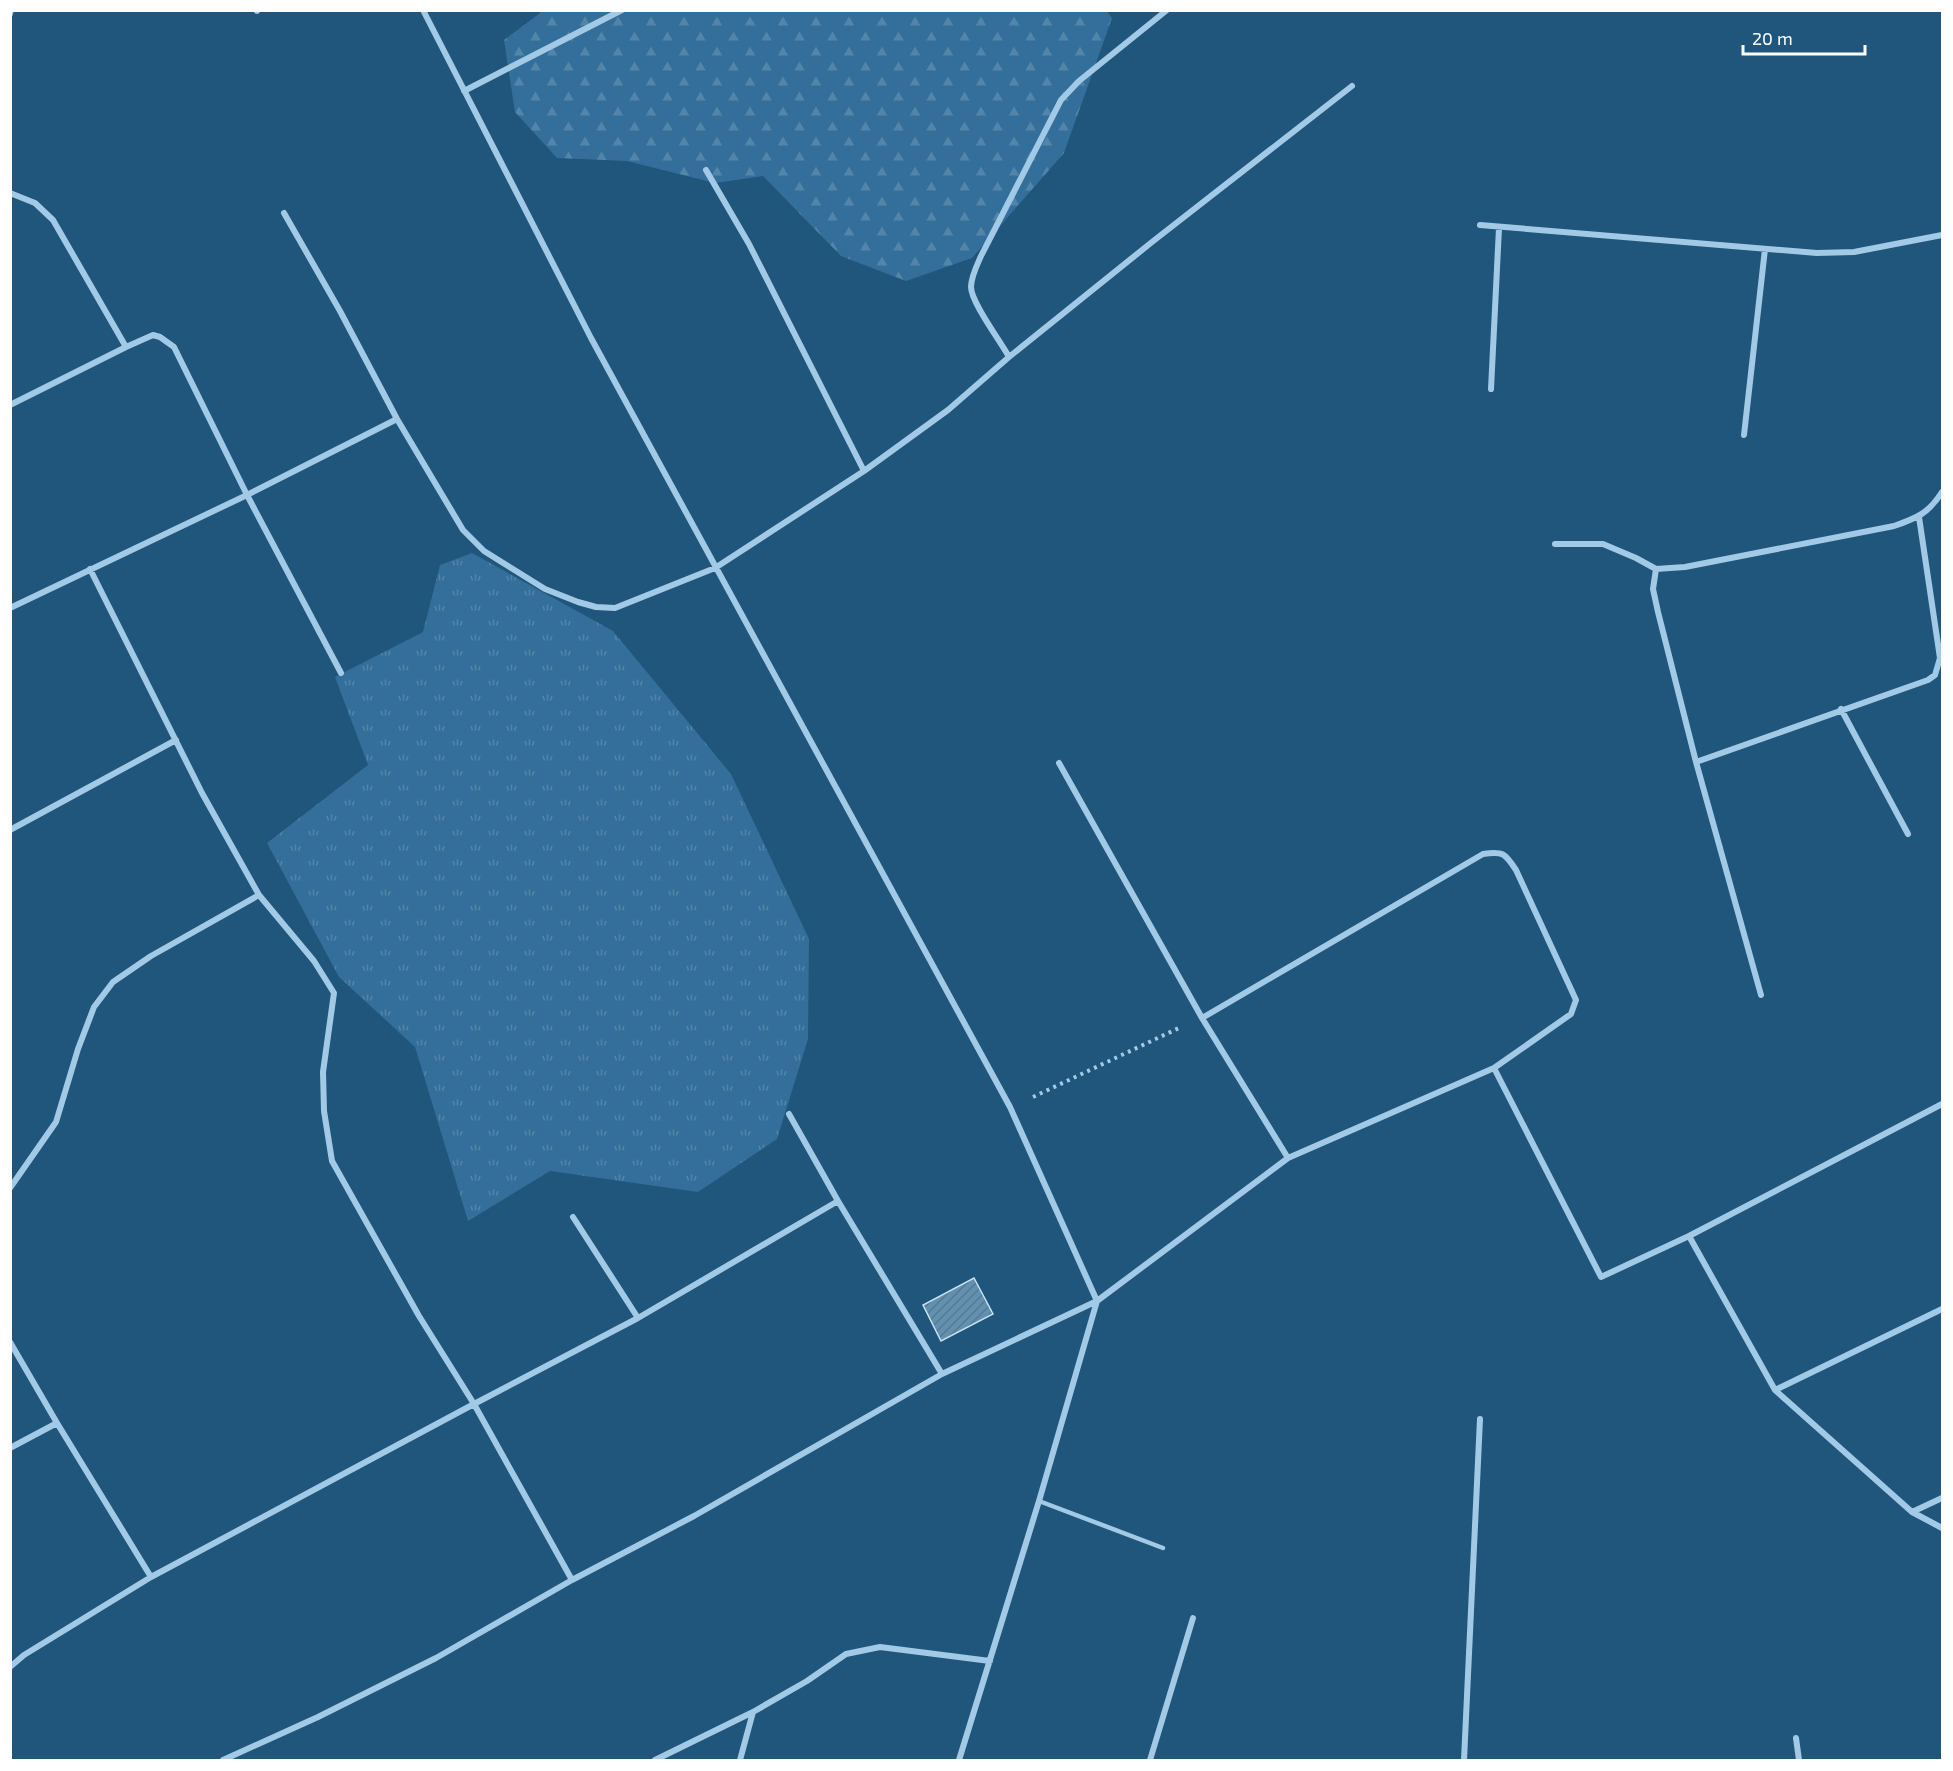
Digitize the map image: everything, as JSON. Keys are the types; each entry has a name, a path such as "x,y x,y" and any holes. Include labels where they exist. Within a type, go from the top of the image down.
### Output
{"street":[{"path":"423,10 591,338 1010,1107 1097,1301 1039,1501 959,1761"},
{"path":"464,91 622,10"},
{"path":"1010,357 974,299 971,288 973,274 981,256 1061,100 1079,81 1167,10"},
{"path":"284,213 397,418 463,530 484,551 545,589 578,602 615,608 715,568 864,471 948,410 1152,242 1352,86"},
{"path":"706,170 749,244 864,471"},
{"path":"10,193 35,203 53,220 126,346"},
{"path":"1480,225 1816,253 1854,252 1942,235"},
{"path":"1491,389 1499,228"},
{"path":"1744,435 1766,249"},
{"path":"10,405 126,346 153,335 174,347 247,495 341,673"},
{"path":"10,608 247,495 397,418"},
{"path":"1555,544 1603,544 1656,569 1685,567 1894,526 1919,517 1935,505 1942,492"},
{"path":"1696,762 1928,680 1935,675 1939,668 1940,658 1919,517"},
{"path":"90,569 202,793 259,895 314,961 334,993 323,1072 324,1111 332,1161 419,1316 474,1404 572,1580"},
{"path":"1656,569 1653,589 1658,612 1696,762 1761,995"},
{"path":"1841,709 1908,834"},
{"path":"10,830 176,740"},
{"path":"1059,763 1202,1018 1288,1158"},
{"path":"223,1761 436,1658 572,1580 694,1516 942,1374 1097,1301 1288,1158 1494,1068 1571,1014 1576,1000 1516,870 1506,856 1497,852 1483,854 1202,1018"},
{"path":"10,1188 56,1122 78,1048 94,1007 113,982 151,956 259,895"},
{"path":"1494,1068 1601,1277 1689,1236 1942,1104"},
{"path":"789,1114 838,1201 942,1374"},
{"path":"10,1667 24,1655 151,1577 638,1318 838,1201"},
{"path":"573,1217 638,1318"},
{"path":"1689,1236 1775,1390 1912,1512 1942,1528"},
{"path":"1775,1390 1942,1309"},
{"path":"10,1342 151,1577"},
{"path":"1464,1761 1480,1419"},
{"path":"10,1448 57,1423"},
{"path":"1912,1512 1942,1498"},
{"path":"1150,1761 1193,1618"},
{"path":"655,1761 753,1712 807,1681 846,1654 880,1647 990,1660"},
{"path":"740,1761 753,1712"},
{"path":"1796,1738 1799,1761"}],"lane":[{"path":"1039,1501 1163,1548"}],"path":[{"path":"1010,1107 1202,1018"}],"green space":[{"path":"544,10 1106,10 1112,18 1064,153 972,258 906,281 841,256 763,176 715,183 627,161 557,158 515,112 504,40"},
{"path":"472,553 613,631 731,774 809,939 808,1039 777,1139 698,1192 550,1171 468,1221 415,1047 339,977 267,843 368,765 335,677 423,632 440,565"}],"building":[{"path":"974,1278 993,1314 941,1341 923,1305"}]}
